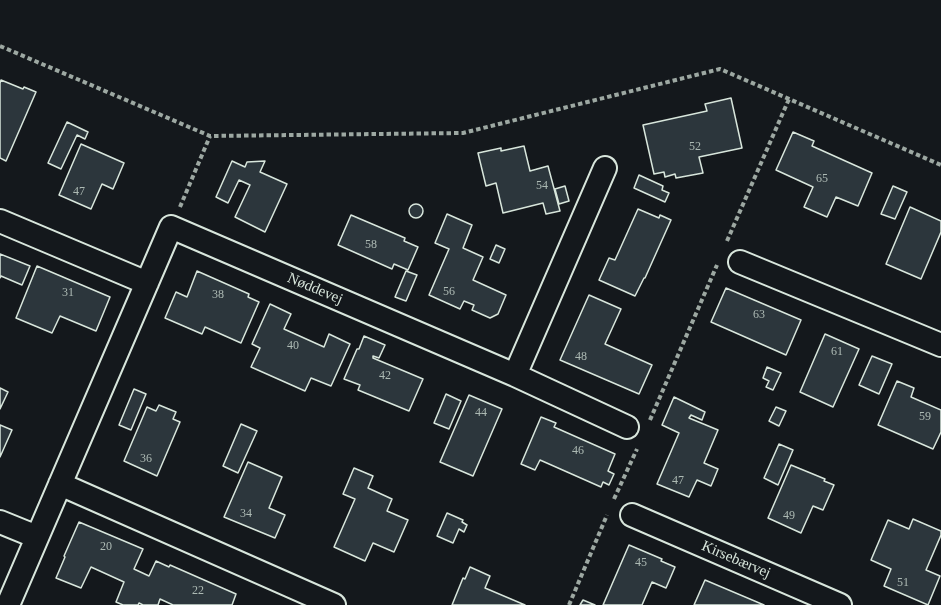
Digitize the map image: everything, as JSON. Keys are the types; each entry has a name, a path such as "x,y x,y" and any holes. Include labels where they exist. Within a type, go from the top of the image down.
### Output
{"street":[{"path":"516,375 605,168"},
{"path":"0,221 147,283"},
{"path":"8,605 171,227"},
{"name":"Nøddevej","path":"171,227 516,375 638,432"},
{"path":"729,255 941,345"},
{"path":"60,484 334,605"},
{"name":"Kirsebærvej","path":"632,515 840,605"},
{"path":"0,522 37,537"}],"path":[{"path":"0,46 210,136 463,133 720,69 941,165"},
{"path":"569,605 611,506 638,432 729,255 789,99"},
{"path":"171,227 210,136"}],"building":[{"path":"1,80 36,92 6,161 0,158"},
{"path":"731,98 742,148 699,157 703,173 676,178 675,174 665,177 664,172 654,174 643,125 707,111 705,104"},
{"path":"67,122 88,132 85,139 77,135 61,169 48,163"},
{"path":"793,132 814,141 812,146 872,173 858,206 836,197 827,217 804,207 813,187 776,170"},
{"path":"81,144 124,163 113,189 102,184 91,209 59,195"},
{"path":"524,146 530,171 548,166 560,211 546,214 543,203 503,213 496,183 486,186 478,153"},
{"path":"232,161 245,167 247,162 265,161 260,172 287,184 265,232 235,217 250,185 239,180 228,203 216,197"},
{"path":"639,175 663,186 662,190 669,193 665,202 634,188"},
{"path":"565,186 569,201 559,204 555,189"},
{"path":"893,186 907,192 895,219 881,214"},
{"path":"413,204 419,204 423,211 419,218 413,218 409,214 409,208"},
{"path":"910,207 941,221 941,232 921,279 886,264"},
{"path":"638,209 659,218 660,215 671,220 635,296 599,280 609,258 615,260"},
{"path":"447,214 472,225 463,248 483,257 473,280 506,295 498,314 490,318 472,310 474,305 464,301 460,309 429,295 449,249 435,243"},
{"path":"351,215 405,238 404,241 418,247 408,270 394,264 392,269 338,245"},
{"path":"496,245 505,249 499,263 490,259"},
{"path":"0,254 30,266 22,285 1,276 0,278"},
{"path":"37,266 110,297 96,331 60,316 52,333 16,318"},
{"path":"197,271 249,294 248,297 259,302 241,343 205,327 202,334 165,318 176,292 187,297"},
{"path":"406,271 417,275 406,301 395,297"},
{"path":"726,288 801,320 786,355 711,322"},
{"path":"589,295 621,309 605,344 652,365 639,394 560,360"},
{"path":"270,304 291,314 284,329 324,347 329,334 350,344 331,386 311,378 305,391 251,367 260,348 252,344"},
{"path":"825,334 859,349 833,407 800,392"},
{"path":"364,336 385,345 379,358 373,356 373,358 423,379 409,411 358,390 360,385 344,379"},
{"path":"872,356 892,364 879,394 859,385"},
{"path":"767,367 781,373 773,390 766,387 769,381 763,378"},
{"path":"897,381 914,388 911,397 941,410 941,432 933,449 878,425"},
{"path":"0,388 8,392 0,409"},
{"path":"134,389 146,394 131,430 119,425"},
{"path":"446,394 461,401 449,429 434,423"},
{"path":"469,395 502,409 473,476 440,462"},
{"path":"674,397 705,412 702,420 691,415 689,418 718,430 704,463 718,469 711,486 697,480 689,497 657,484 679,433 662,425"},
{"path":"159,405 176,412 173,419 180,422 157,476 124,461 147,407 156,411"},
{"path":"776,407 786,411 779,426 769,421"},
{"path":"541,417 556,423 554,427 615,454 608,471 614,474 609,485 603,482 601,487 540,460 535,470 521,464"},
{"path":"241,424 257,431 238,473 223,466"},
{"path":"0,425 12,430 0,457"},
{"path":"779,444 793,450 778,485 764,478"},
{"path":"248,462 282,477 269,508 285,515 275,538 224,517"},
{"path":"791,465 834,485 823,510 813,506 801,533 768,518"},
{"path":"354,468 373,476 368,488 392,499 387,511 408,520 394,552 373,543 365,561 334,547 355,499 343,494"},
{"path":"447,513 463,520 462,522 467,525 464,532 459,529 453,543 437,536"},
{"path":"913,519 941,531 926,570 940,576 928,605 884,586 891,569 871,560 888,520 909,529"},
{"path":"79,522 143,549 134,569 149,576 156,561 169,567 170,565 236,594 232,605 173,605 160,599 158,605 139,603 138,605 123,605 116,602 124,582 91,567 81,588 56,578"},
{"path":"629,545 675,567 666,588 652,582 642,605 603,605"},
{"path":"470,567 490,576 485,588 525,605 452,605"},
{"path":"705,580 764,605 694,605"},
{"path":"583,600 595,605 580,605"}]}
